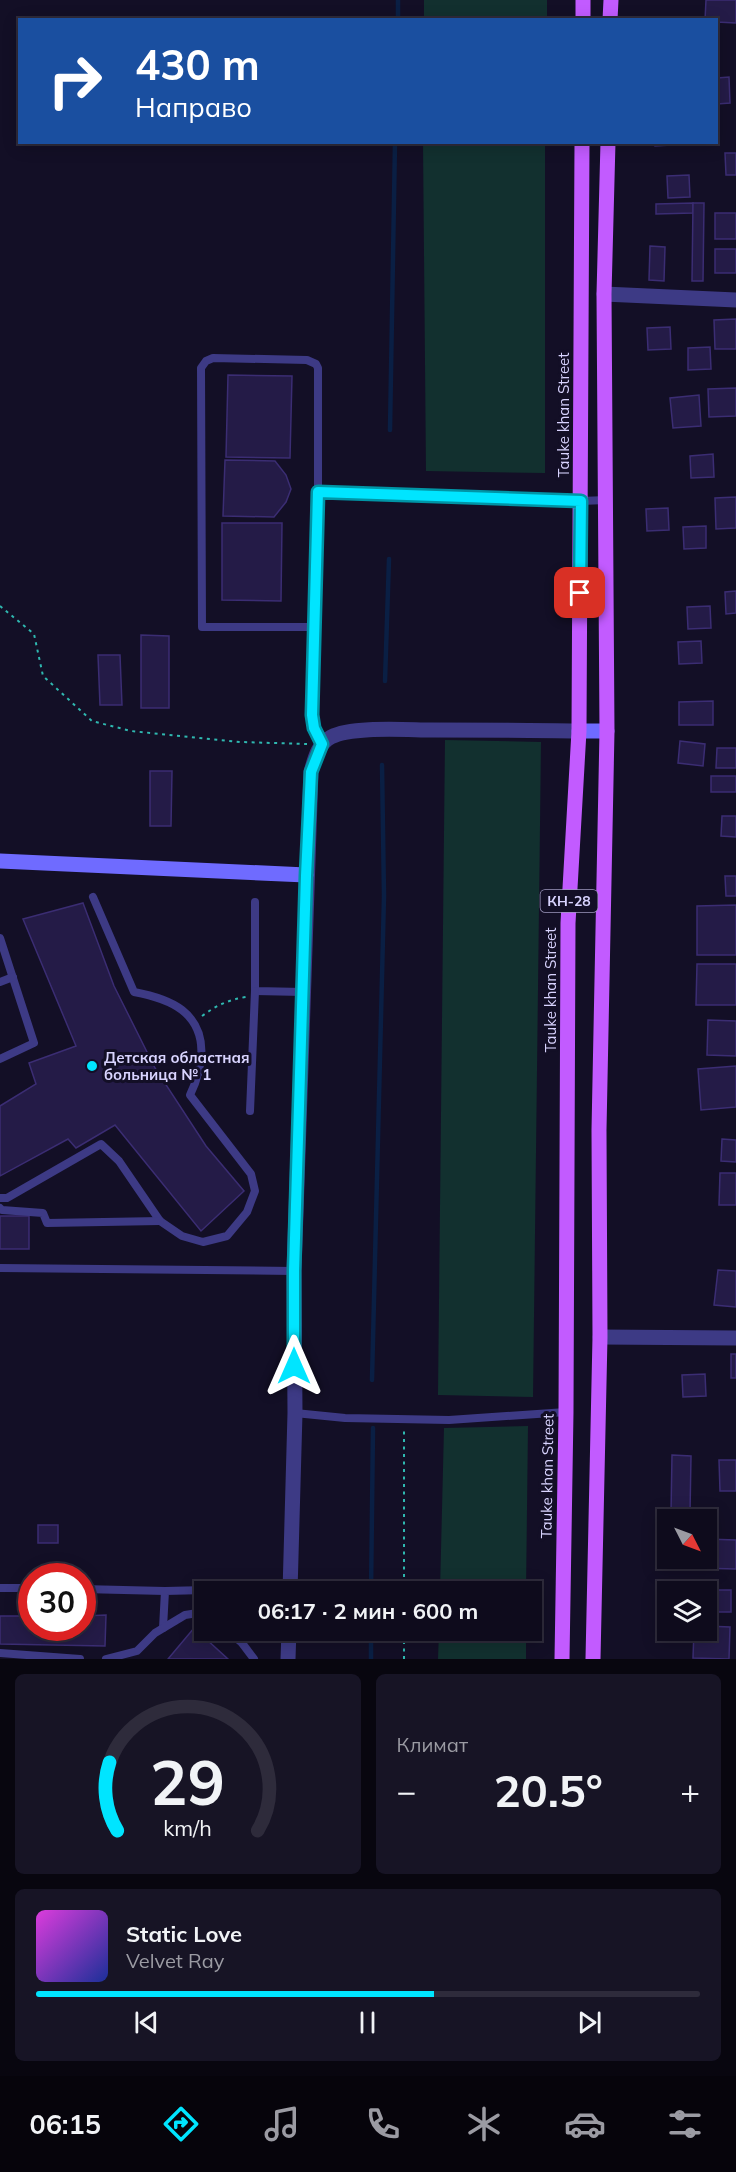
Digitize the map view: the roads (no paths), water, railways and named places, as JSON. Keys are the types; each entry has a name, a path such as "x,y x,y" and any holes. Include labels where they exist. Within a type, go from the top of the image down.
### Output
{"main road":[{"path":"583,0 583,18"},
{"path":"610,18 611,0"},
{"name":"Tauke khan Street","path":"562,1659 566,1412 568,923 579,731 582,144"},
{"name":"КН-28","path":"593,1659 600,1337 599,1130 608,731 604,294 608,144"}],"street":[{"path":"604,294 736,300"},
{"path":"290,1581 295,1413 294,1271 311,772 322,744 347,731 608,731"},
{"path":"0,861 306,876"},
{"path":"600,1337 736,1338"},
{"path":"288,1659 289,1641"}],"lane":[{"path":"315,627 202,627 201,368 206,361 213,358 307,360 316,364 318,368 318,492 315,627 312,715 314,728 322,744"},
{"path":"318,492 606,500"},
{"path":"0,1198 7,1198 101,1144 119,1161 160,1221 182,1236 203,1242 227,1236 247,1212 255,1191 251,1173 190,1095 199,1076 202,1047 196,1027 182,1010 156,997 134,992 93,897"},
{"path":"250,1112 255,994 255,902"},
{"path":"0,938 34,1043 0,1059"},
{"path":"0,982 13,977"},
{"path":"255,994 303,992"},
{"path":"1,1209 43,1213 47,1223 160,1221"},
{"path":"0,1269 294,1271"},
{"path":"295,1413 345,1418 449,1420 566,1412"},
{"path":"0,1588 18,1588"},
{"path":"96,1589 194,1591"},
{"path":"163,1628 165,1591"},
{"path":"106,1659 137,1651 155,1633 185,1615 194,1614"},
{"path":"240,1641 254,1659"},
{"path":"0,1653 81,1659"}],"waterway":[{"path":"398,0 398,18"},
{"path":"390,430 395,144"},
{"path":"385,681 389,559"},
{"path":"372,1380 384,896 382,765"},
{"path":"371,1581 373,1428"},
{"path":"371,1641 371,1659"}],"place":[{"name":"Детская областная больница № 1","path":"92,1066"}]}
